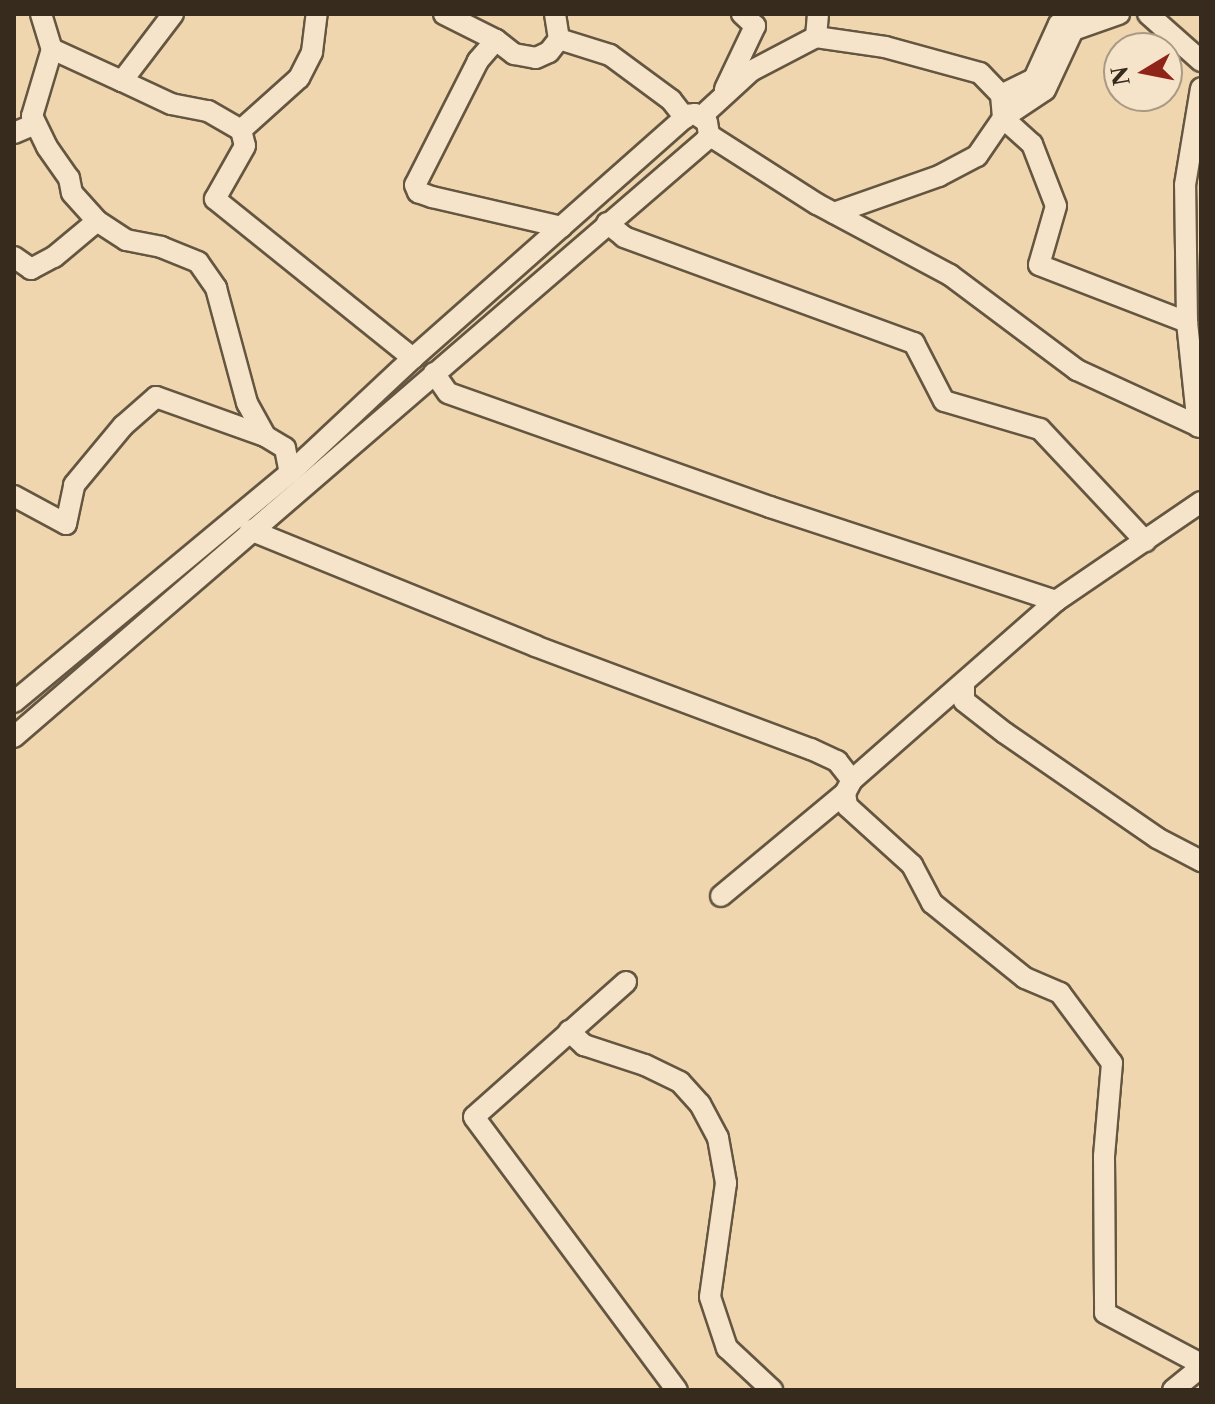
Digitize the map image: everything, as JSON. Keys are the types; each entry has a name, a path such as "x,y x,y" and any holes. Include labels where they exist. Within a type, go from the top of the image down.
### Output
{"street":[{"path":"41,14 52,49 32,116 35,124 69,178 72,193 97,221 126,240 161,247 198,262 216,288 247,403 265,436"},
{"path":"122,81 173,14"},
{"path":"241,130 299,78 312,52 317,14"},
{"path":"444,14 496,40 514,54 536,58 549,52 559,39 555,14"},
{"path":"720,100 755,26 742,14"},
{"path":"816,37 818,14"},
{"path":"1001,95 1034,79 1059,24 1077,14"},
{"path":"834,213 939,176 977,156 1003,118 1045,90 1073,30 1119,14"},
{"path":"1148,14 1201,61"},
{"path":"14,737 607,223 720,100 751,71 816,37 885,47 980,73 1001,95 1003,118 1032,144 1056,206 1039,265 1187,322"},
{"path":"559,39 610,55 699,123 834,213 950,275 1077,370 1200,426"},
{"path":"496,40 478,61 415,185 418,192 432,197 562,227"},
{"path":"52,49 171,104 208,111 241,130 245,146 215,199 413,358"},
{"path":"1200,426 1187,322 1185,185 1201,88"},
{"path":"17,695 290,473 413,358 562,227 699,123"},
{"path":"14,133 35,124"},
{"path":"14,257 31,269 54,257 97,221"},
{"path":"607,223 624,237 914,343 944,401 1040,429 1145,541"},
{"path":"434,373 448,393 770,507 1056,601"},
{"path":"14,496 66,524 74,485 123,426 156,397 265,436 285,448 290,473"},
{"path":"721,896 1056,601 1201,502"},
{"path":"250,530 535,646 837,761 848,786 847,806 912,865 932,903 1025,978 1060,993 1112,1063 1104,1156 1105,1313 1201,1366 1173,1390"},
{"path":"964,685 964,701 1005,733 1157,838 1201,861"},
{"path":"626,982 474,1117 677,1390"},
{"path":"569,1031 584,1045 645,1065 680,1082 700,1104 718,1138 726,1183 710,1297 727,1348 772,1390"},
{"path":"1190,1390 1201,1381"}]}
